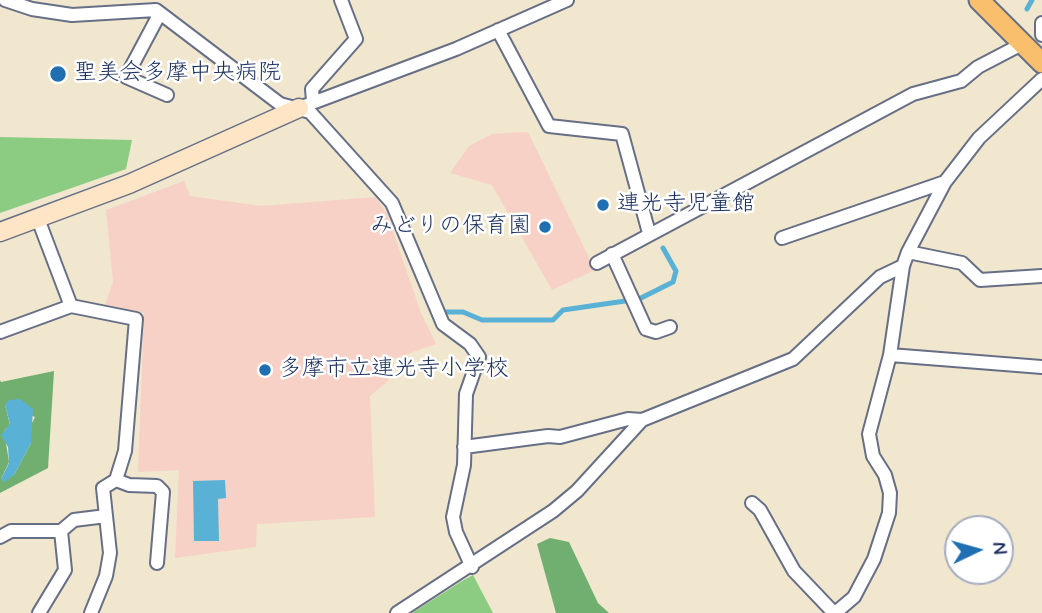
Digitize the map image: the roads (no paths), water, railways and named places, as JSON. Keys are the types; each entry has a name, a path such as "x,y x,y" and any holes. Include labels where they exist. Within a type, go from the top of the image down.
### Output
{"main road":[{"path":"979,0 1042,63"}],"street":[{"path":"5,0 32,9 72,15 158,8 280,104 306,105"},
{"path":"306,105 312,89 356,39 341,0"},
{"path":"0,232 129,184 306,105 567,0"},
{"path":"158,8 126,77 167,95"},
{"path":"1042,23 1042,35"},
{"path":"498,30 549,126 622,134 649,233"},
{"path":"597,263 914,94 961,80 978,67 1022,44"},
{"path":"752,503 760,510 794,571 834,613 855,597 874,559 889,513 890,493 885,475 873,456 869,434 890,355 903,266 908,252 945,182 979,138 1042,79"},
{"path":"306,105 392,202 443,324 470,344 479,357 466,394 464,465 453,517 456,533 472,567"},
{"path":"782,238 945,182"},
{"path":"38,219 71,306"},
{"path":"908,252 962,263 980,280 1042,276"},
{"path":"612,254 646,329 656,331 670,327"},
{"path":"397,613 472,567 561,504 642,420 793,359 880,277 903,266"},
{"path":"0,332 71,306 136,319 125,452 116,480 103,488 110,553 106,576 91,613"},
{"path":"890,355 1042,368"},
{"path":"464,447 548,436 561,437 628,419 642,420"},
{"path":"116,480 129,485 157,485 163,492 157,564"},
{"path":"0,537 11,531 61,531 74,520 106,516"},
{"path":"39,613 65,569 61,531"}],"water":[{"path":"20,399 33,409 31,443 14,475 4,482 1,479 9,463 8,447 1,435 10,424 5,405 9,400"},
{"path":"225,480 226,498 218,499 219,541 194,541 193,481"}],"waterway":[{"path":"1027,9 1032,0"},
{"path":"446,312 463,312 482,320 553,320 563,310 639,299 673,282 676,271 663,248"}],"place":[{"name":"聖美会多摩中央病院","path":"58,74"},
{"name":"連光寺児童館","path":"603,205"},
{"name":"みどりの保育園","path":"545,227"},
{"name":"多摩市立連光寺小学校","path":"265,370"}]}
